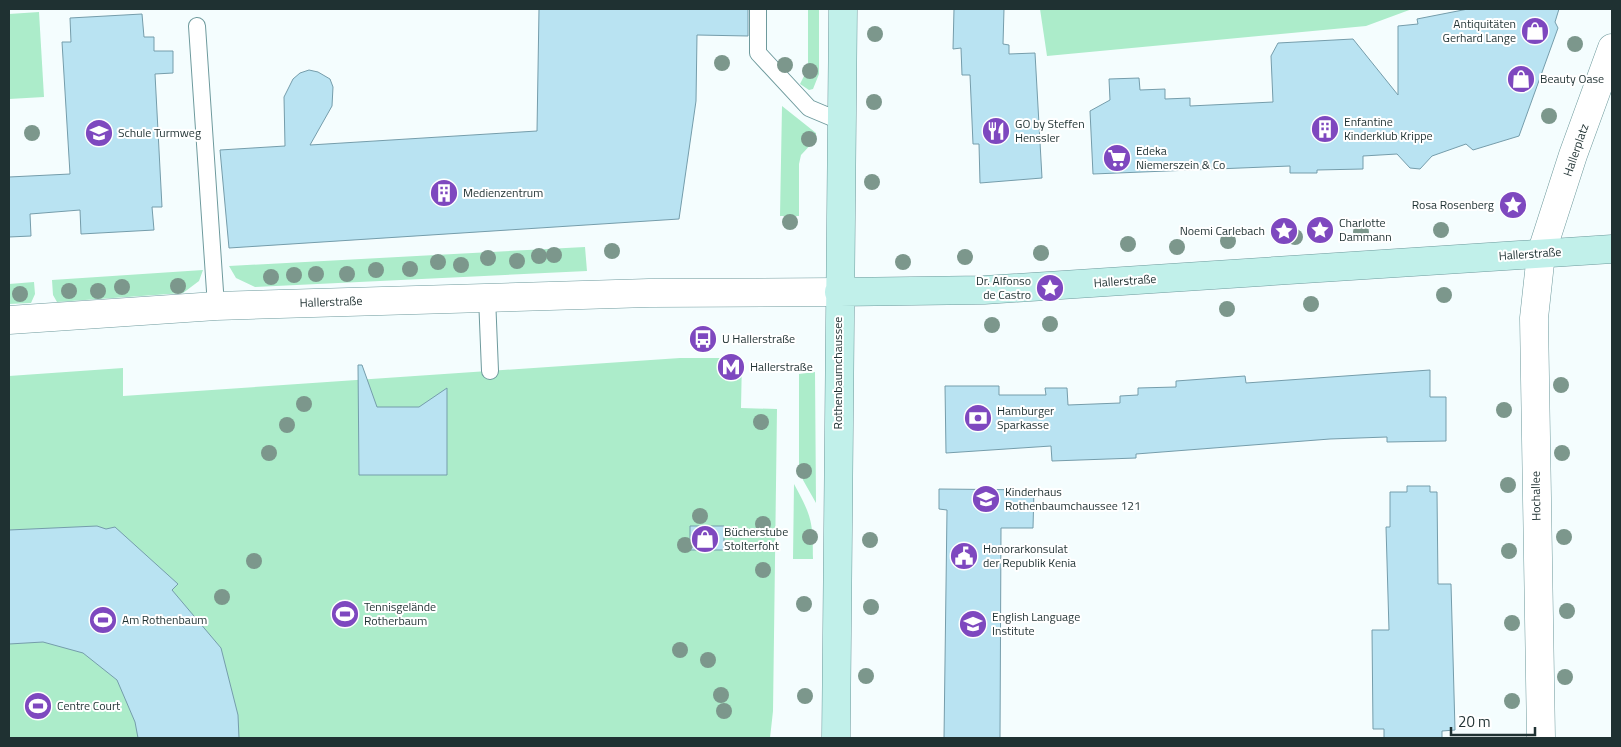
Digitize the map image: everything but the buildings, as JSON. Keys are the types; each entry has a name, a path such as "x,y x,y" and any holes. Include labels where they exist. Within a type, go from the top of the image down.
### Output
{"main road":[{"name":"Rothenbaumchaussee","path":"836,738 840,121 843,9"},
{"name":"Hallerstraße","path":"839,292 984,290 1612,249"}],"street":[{"name":"Hallerplatz","path":"1541,254 1612,48"},
{"name":"Hochallee","path":"1541,254 1534,318 1541,738"},
{"name":"Hallerstraße","path":"9,320 216,306 763,290 839,292"}],"lane":[{"path":"758,9 758,53 809,108 840,121"},
{"path":"197,26 216,306"},
{"path":"487,297 490,371"}],"green space":[{"path":"808,9 819,9 819,74 813,89 809,90 800,84 808,68"},
{"path":"1040,9 1412,9 1366,26 1047,56"},
{"path":"39,12 44,97 9,99 9,14"},
{"path":"782,106 816,133 816,139 801,155 799,164 799,216 780,216"},
{"path":"585,247 587,271 255,287 236,278 229,266"},
{"path":"203,270 199,281 183,293 57,302 53,295 52,280"},
{"path":"34,282 35,294 31,303 9,304 9,284"},
{"name":"Tennisgelände Rotherbaum","path":"680,358 742,358 741,408 777,409 773,711 770,738 9,738 9,376 123,368 123,396"},
{"path":"815,372 816,503 803,480 799,467 799,374"},
{"path":"794,484 808,512 813,536 813,559 793,559"}],"place":[{"name":"Antiquitäten Gerhard Lange","path":"1535,31"},
{"name":"Beauty Oase","path":"1521,79"},
{"name":"Enfantine Kinderklub Krippe","path":"1325,129"},
{"name":"GO by Steffen Henssler","path":"996,131"},
{"name":"Schule Turmweg","path":"99,133"},
{"name":"Edeka Niemerszein & Co","path":"1117,158"},
{"name":"Medienzentrum","path":"444,193"},
{"name":"Rosa Rosenberg","path":"1513,205"},
{"name":"Charlotte Dammann","path":"1320,230"},
{"name":"Noemi Carlebach","path":"1284,231"},
{"name":"Dr. Alfonso de Castro","path":"1050,288"},
{"name":"U Hallerstraße","path":"703,339"},
{"name":"Hallerstraße","path":"731,367"},
{"name":"Hamburger Sparkasse","path":"978,418"},
{"name":"Kinderhaus Rothenbaumchaussee 121","path":"986,499"},
{"name":"Bücherstube Stolterfoht","path":"705,539"},
{"name":"Honorarkonsulat der Republik Kenia","path":"964,556"},
{"name":"Tennisgelände Rotherbaum","path":"345,614"},
{"name":"Am Rothenbaum","path":"103,620"},
{"name":"English Language Institute","path":"973,624"},
{"name":"Centre Court","path":"38,706"}]}
